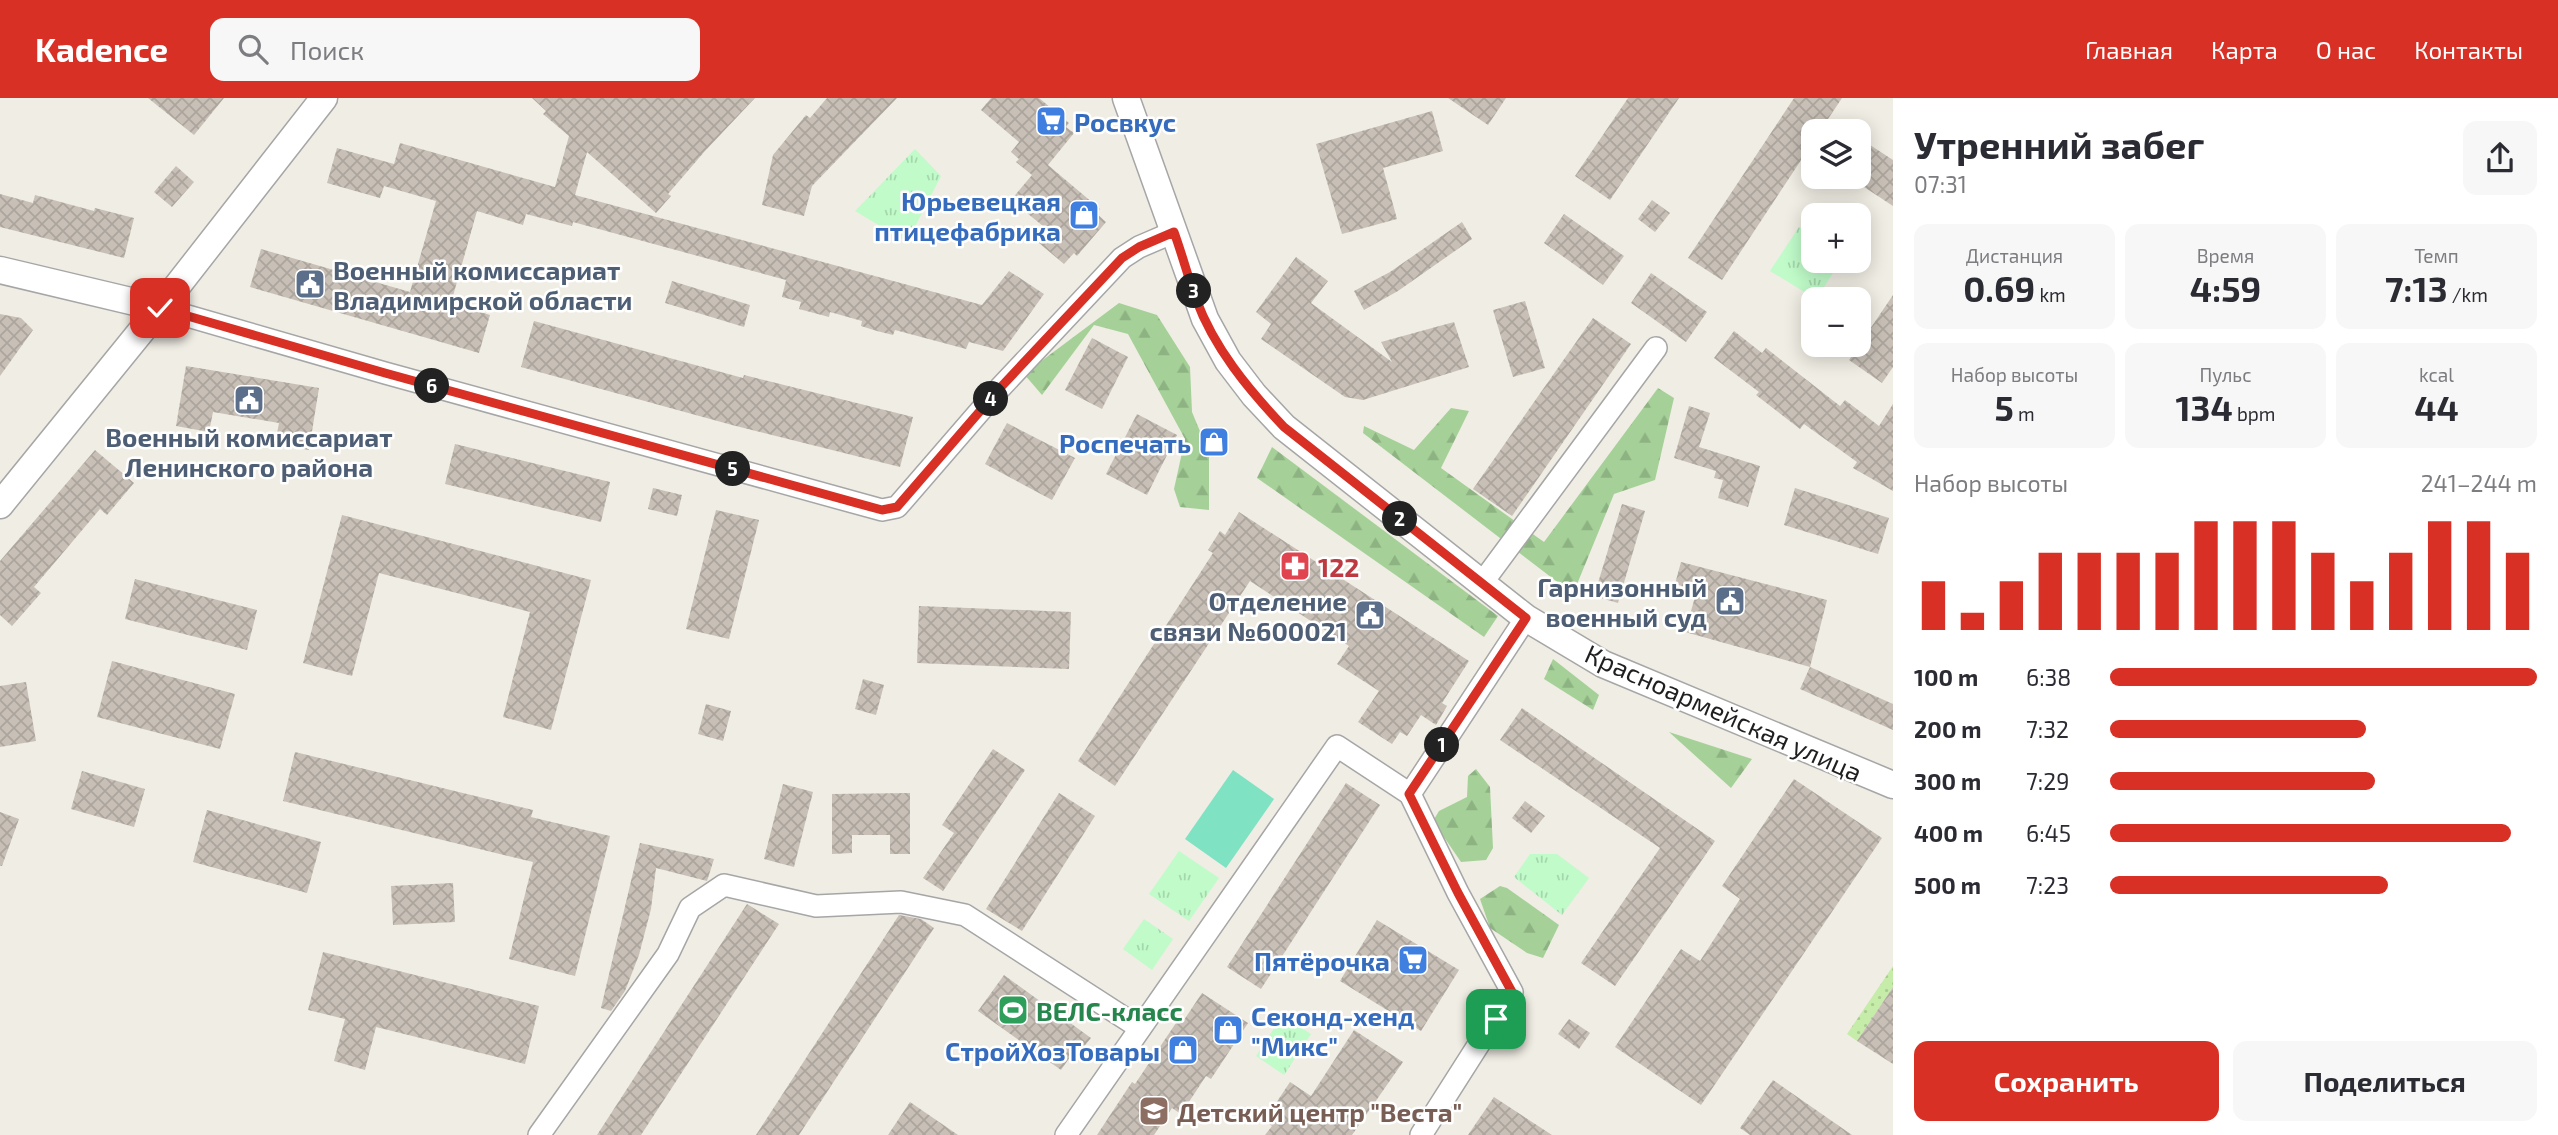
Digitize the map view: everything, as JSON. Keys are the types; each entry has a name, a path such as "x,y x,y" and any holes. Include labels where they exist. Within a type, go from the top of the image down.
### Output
{"street":[{"path":"0,505 160,308 324,98"},
{"name":"Красноармейская улица","path":"1126,98 1195,298 1205,319 1228,361 1284,427 1526,618 1603,664 1893,785"},
{"path":"0,270 160,308 373,370 882,510 897,507 1009,378 1122,258 1139,247 1174,232"},
{"path":"1482,583 1656,348"},
{"path":"1409,794 1526,618"},
{"path":"1066,1135 1337,746 1409,794 1458,893 1512,992 1421,1135"},
{"path":"539,1135 667,954 690,908 724,885 816,906 901,902 965,915 1140,1028"}],"green space":[{"path":"915,149 941,176 907,242 855,211"},
{"path":"1799,227 1801,273 1833,273 1824,287 1801,287 1801,290 1770,271"},
{"path":"1119,303 1157,315 1190,367 1192,412 1209,453 1209,510 1180,507 1174,489 1185,439 1128,334 1094,325 1042,395 1024,374"},
{"path":"1658,388 1674,398 1655,480 1614,494 1573,594 1363,433 1364,426 1414,450 1451,408 1469,411 1441,468 1544,542"},
{"path":"1272,447 1498,616 1484,637 1257,478"},
{"path":"1553,659 1599,695 1593,710 1544,679"},
{"path":"1669,732 1752,759 1731,788"},
{"path":"1476,769 1490,787 1493,848 1486,860 1461,862 1433,821 1439,811 1467,797 1468,776"},
{"path":"1233,770 1274,799 1226,868 1185,839"},
{"path":"1179,851 1219,878 1189,921 1149,894"},
{"path":"1530,854 1557,854 1589,878 1562,915 1514,877"},
{"path":"1500,886 1507,888 1559,925 1543,958 1527,953 1490,928 1480,899"},
{"path":"1144,919 1173,939 1152,970 1123,949"},
{"path":"1893,966 1893,987 1857,1041 1847,1034"},
{"path":"1282,1016 1311,1034 1284,1075 1256,1056"}],"building":[{"path":"148,98 224,98 194,135"},
{"path":"532,98 755,98 705,151 668,194 671,196 656,213 587,152 575,195 982,305 1009,271 1044,294 1003,351 969,342 966,349 895,330 893,335 877,331 861,326 862,321 830,312 829,317 799,309 801,302 782,297 786,280 573,222 572,226 526,214 523,225 477,211 451,303 490,315 479,353 250,287 261,249 410,292 436,201 384,186 380,198 327,183 337,148 394,164 400,143 555,187 569,136 543,114 546,111"},
{"path":"827,98 897,98 812,186 804,216 762,205 773,155 806,115 810,118"},
{"path":"991,98 1039,98 1069,123 1066,127 1074,133 1048,165 1100,209 1096,213 1106,222 1077,256 1074,253 1064,264 1039,243 1049,231 1011,200 1032,175 1016,162 1019,159 1011,152 1019,142 981,110"},
{"path":"1448,98 1506,98 1488,125"},
{"path":"1628,98 1679,98 1610,200 1575,176"},
{"path":"1794,98 1842,98 1828,119 1801,119 1801,160 1722,280 1688,258"},
{"path":"1432,111 1443,151 1383,168 1397,219 1342,234 1316,144"},
{"path":"1871,146 1893,160 1893,206 1867,189 1871,189"},
{"path":"176,166 194,182 172,207 154,192"},
{"path":"0,194 33,203 35,195 94,211 95,208 134,218 124,258 0,227"},
{"path":"1652,200 1670,213 1655,232 1638,219"},
{"path":"1564,214 1624,256 1603,285 1544,243"},
{"path":"1462,222 1472,239 1398,291 1364,310 1354,291 1390,272"},
{"path":"1296,257 1328,281 1311,303 1392,362 1381,342 1454,322 1469,367 1363,400 1345,397 1261,339 1271,324 1256,312"},
{"path":"1651,273 1707,312 1686,342 1631,303"},
{"path":"672,281 750,305 744,327 665,303"},
{"path":"1893,295 1893,367 1882,383 1849,360 1851,357 1871,357 1871,328"},
{"path":"1525,301 1545,368 1513,377 1493,310"},
{"path":"0,314 21,318 33,330 0,376"},
{"path":"1593,318 1631,344 1512,516 1473,489"},
{"path":"534,321 743,378 744,375 913,417 900,467 732,425 521,367"},
{"path":"1734,331 1762,353 1766,348 1840,406 1845,400 1879,426 1893,404 1893,491 1853,468 1857,462 1804,424 1800,429 1756,395 1759,392 1714,358"},
{"path":"1092,338 1128,357 1102,409 1065,390"},
{"name":"Военный комиссариат Ленинского района","path":"186,366 319,388 309,450 275,444 279,423 213,412 209,432 176,426"},
{"path":"1689,406 1710,413 1699,447 1760,466 1748,507 1718,498 1723,480 1714,478 1716,471 1674,458"},
{"path":"1137,414 1177,435 1147,495 1106,474"},
{"path":"1007,423 1075,458 1052,500 985,464"},
{"path":"455,444 610,482 601,522 445,484"},
{"path":"95,450 134,483 107,515 100,509 34,587 41,593 12,626 0,615 0,561"},
{"path":"653,488 682,495 677,516 648,509"},
{"path":"1795,488 1889,518 1878,554 1784,525"},
{"path":"1622,504 1645,511 1618,603 1594,596"},
{"path":"716,510 759,520 729,639 686,629"},
{"path":"1239,512 1469,661 1442,703 1447,706 1436,725 1421,715 1407,736 1400,732 1392,744 1358,722 1379,691 1337,664 1349,646 1250,581 1115,786 1078,761 1213,553 1208,550 1220,531 1225,535"},
{"path":"342,515 591,580 551,730 503,717 530,612 379,573 352,676 303,663"},
{"path":"1681,562 1827,600 1810,667 1685,632 1697,590 1675,584"},
{"path":"135,579 257,610 247,650 125,619"},
{"path":"919,606 1071,612 1069,669 917,663"},
{"path":"112,661 235,694 220,749 97,717"},
{"path":"1810,667 1893,704 1893,730 1800,689"},
{"path":"863,679 884,685 876,715 855,709"},
{"path":"26,682 36,741 0,747 0,686"},
{"path":"706,704 731,711 723,741 698,734"},
{"path":"1522,708 1715,841 1615,986 1581,963 1660,848 1500,740"},
{"path":"993,749 1025,770 943,891 923,878 954,833 942,825"},
{"path":"295,752 533,810 531,817 610,836 575,976 509,959 533,862 283,801"},
{"path":"82,771 145,789 134,827 71,809"},
{"path":"1794,779 1882,838 1701,1105 1615,1047 1681,949 1700,961 1740,899 1722,886"},
{"path":"1346,783 1380,805 1261,989 1227,967"},
{"path":"783,784 813,792 794,867 764,859"},
{"path":"910,793 910,854 890,854 890,835 852,835 852,853 832,854 832,794"},
{"path":"1059,793 1095,816 1022,931 986,909"},
{"path":"1525,801 1545,816 1531,833 1512,818"},
{"path":"207,810 321,842 307,893 193,862"},
{"path":"0,812 19,819 2,866 0,866"},
{"path":"640,843 714,859 707,881 656,868 651,909 639,955 625,991 611,1011 601,1008"},
{"path":"453,883 455,922 393,925 391,886"},
{"path":"747,904 779,924 641,1135 597,1135"},
{"path":"899,915 921,919 934,928 799,1135 756,1135"},
{"path":"1377,920 1459,970 1421,1031 1340,981"},
{"path":"323,952 539,1006 525,1064 376,1027 365,1070 334,1061 345,1019 308,1010"},
{"path":"1004,975 1091,1038 1081,1050 1077,1047 1061,1070 978,1011"},
{"path":"1893,987 1893,1064 1857,1041"},
{"path":"1202,993 1248,1023 1211,1079 1206,1076 1181,1114 1172,1108 1154,1135 1097,1135 1132,1082 1135,1084 1178,1020 1182,1023"},
{"path":"1569,1019 1590,1033 1579,1049 1558,1034"},
{"path":"1354,1030 1403,1062 1352,1135 1265,1135 1272,1126 1264,1121 1290,1082 1311,1096"},
{"path":"1773,1080 1852,1135 1750,1135 1740,1128"},
{"path":"1494,1097 1552,1135 1468,1135"},
{"path":"910,1102 958,1135 888,1135"}],"place":[{"name":"Росвкус","path":"1051,121"},
{"name":"Юрьевецкая птицефабрика","path":"1084,215"},
{"name":"Военный комиссариат Владимирской области","path":"310,284"},
{"name":"Военный комиссариат Ленинского района","path":"249,400"},
{"name":"Роспечать","path":"1214,442"},
{"name":"122","path":"1295,566"},
{"name":"Гарнизонный военный суд","path":"1730,601"},
{"name":"Отделение связи №600021","path":"1370,615"},
{"name":"Пятёрочка","path":"1413,960"},
{"name":"ВЕЛС-класс","path":"1013,1010"},
{"name":"Секонд-хенд \"Микс\"","path":"1228,1030"},
{"name":"СтройХозТовары","path":"1183,1050"},
{"name":"Детский центр \"Веста\"","path":"1154,1111"}],"route":[{"path":"160,308 882,510 897,507 1000,388 1122,258 1139,247 1174,232 1189,271 1195,298 1205,319 1228,361 1265,407 1284,427 1526,618 1409,794 1458,893 1512,992 1496,1019"}]}
